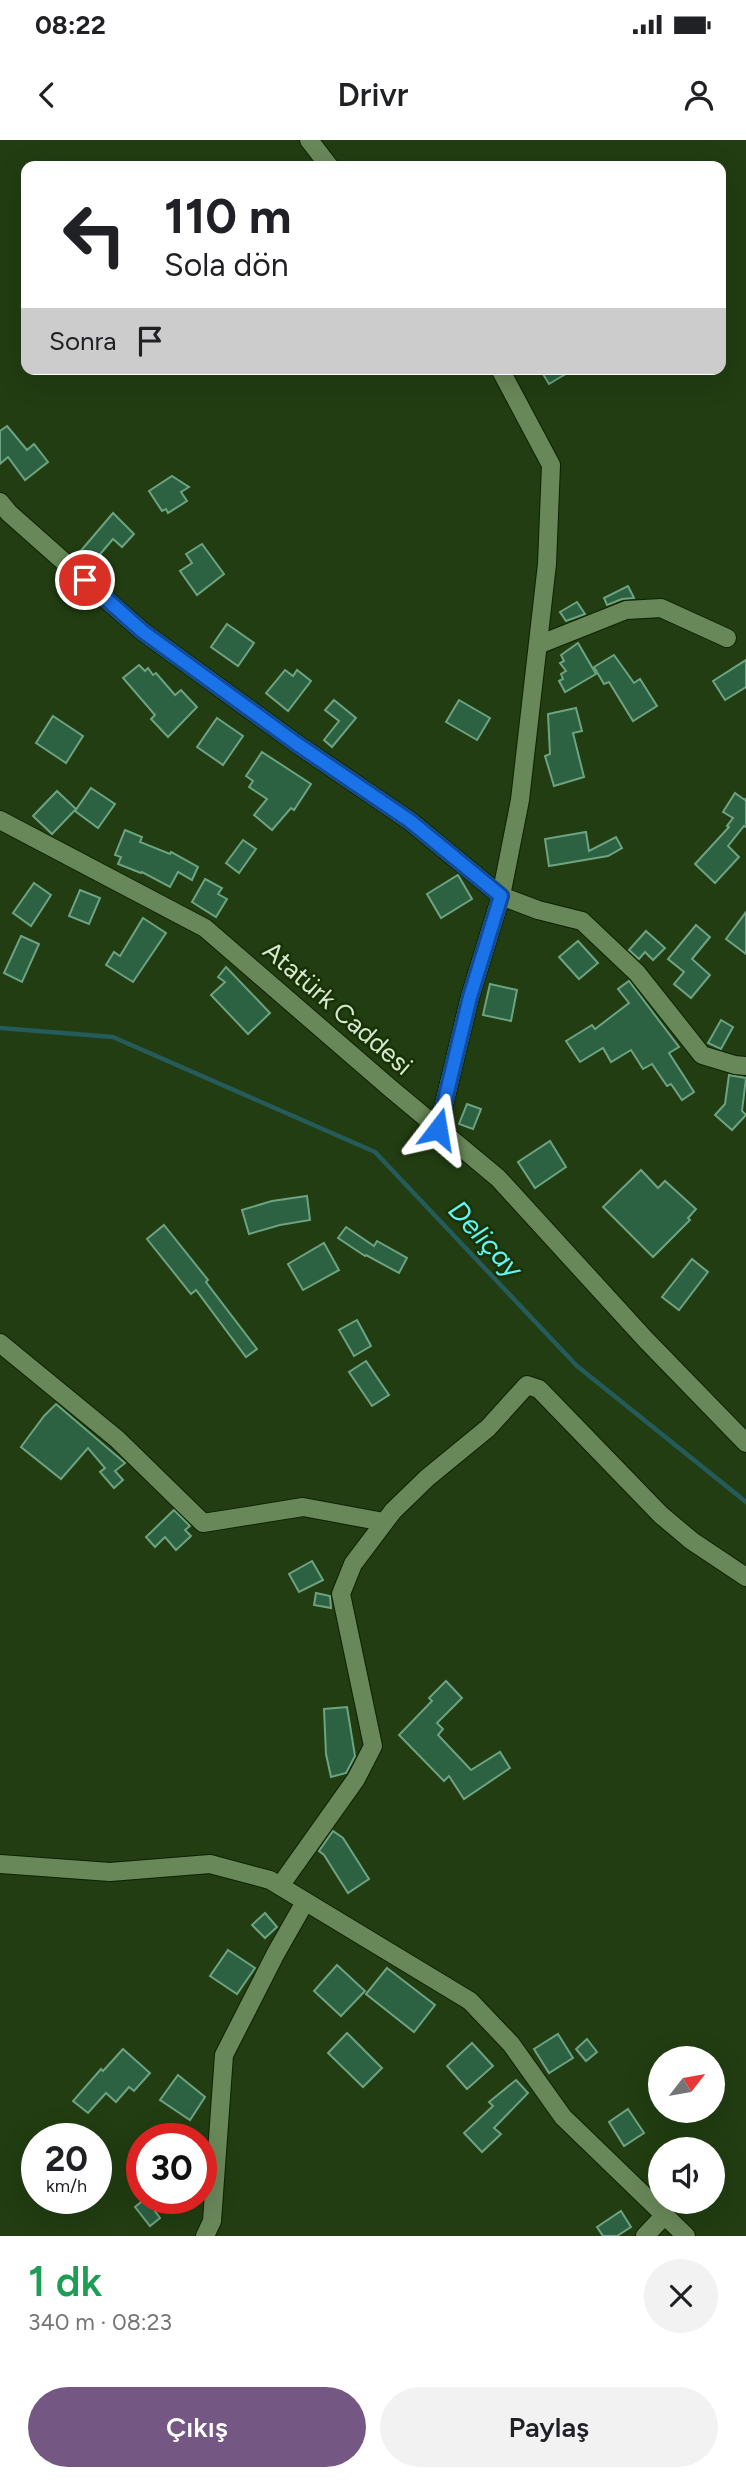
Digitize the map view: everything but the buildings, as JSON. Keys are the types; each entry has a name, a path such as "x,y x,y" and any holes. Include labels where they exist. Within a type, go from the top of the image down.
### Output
{"street":[{"path":"309,140 325,161"},
{"path":"438,1129 470,997 501,896 520,800 547,564 551,465 503,375"},
{"path":"0,502 142,631 297,744 410,821 501,896 538,910 582,921 637,973 702,1055 746,1066"},
{"path":"538,645 626,610 661,608 727,638"},
{"name":"Atatürk Caddesi","path":"0,820 205,928 498,1178 646,1340 746,1443"},
{"path":"0,1343 117,1439 203,1523 303,1507 384,1522"},
{"path":"280,1886 356,1779 373,1746 341,1594 353,1564 384,1522 427,1478 488,1428 527,1385 539,1389 671,1524 746,1577"},
{"path":"0,1864 110,1872 210,1864 270,1880 470,2001 511,2044 563,2118 686,2236"},
{"path":"205,2236 212,2221 224,2055 305,1902"},
{"path":"645,2236 664,2216"}],"waterway":[{"name":"Deliçay","path":"0,1028 113,1037 375,1152 577,1366 746,1502"}],"route":[{"path":"85,580 142,631 297,744 410,821 501,896 470,997 438,1129"}]}
